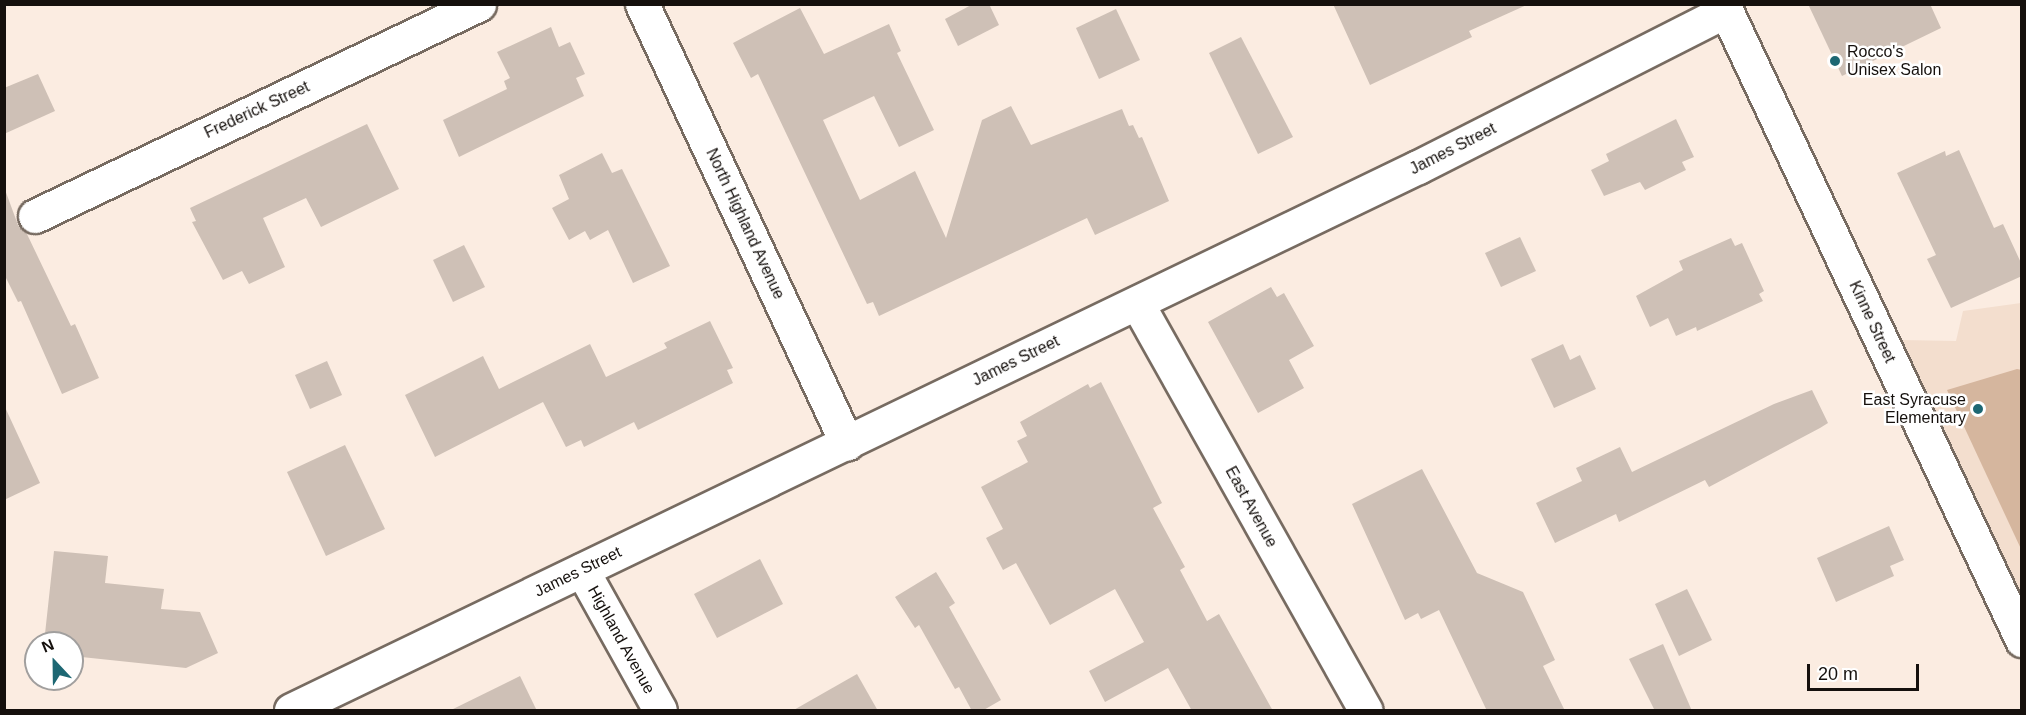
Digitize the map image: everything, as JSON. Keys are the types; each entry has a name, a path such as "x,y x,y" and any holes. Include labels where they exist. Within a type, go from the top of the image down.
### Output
{"street":[{"name":"Frederick Street","path":"35,216 479,4"},
{"name":"North Highland Avenue","path":"642,4 847,443"},
{"name":"James Street","path":"291,711 1418,167 1728,6"},
{"name":"Kinne Street","path":"1728,6 2022,640"},
{"name":"East Avenue","path":"1137,303 1365,711"},
{"name":"Highland Avenue","path":"582,570 660,711"}],"shaded area":[{"name":"East Syracuse Elementary","path":"2021,303 2021,594 1901,340 1956,341 1963,311"},
{"path":"2017,369 2022,370 2021,549 1947,390"}],"building":[{"path":"973,4 989,4 999,25 958,46 945,19"},
{"path":"1333,4 1529,4 1469,31 1472,37 1370,85"},
{"path":"1808,4 1930,4 1941,28 1842,76"},
{"path":"800,8 824,54 889,24 901,51 897,53 934,130 899,147 874,96 823,120 860,200 915,171 946,238 982,120 1011,106 1031,145 1122,109 1129,126 1133,125 1139,138 1142,137 1169,201 1095,235 1087,218 879,316 873,302 867,304 758,74 751,78 733,43"},
{"path":"1116,9 1140,60 1099,79 1076,28"},
{"path":"551,27 559,47 570,42 585,74 576,78 584,96 459,157 443,120 507,89 504,81 510,78 497,52"},
{"path":"1241,37 1293,137 1258,154 1209,53"},
{"path":"38,74 55,111 4,134 4,88"},
{"path":"1676,119 1694,157 1682,162 1686,170 1645,190 1640,182 1604,196 1591,170 1609,161 1606,154"},
{"path":"367,124 399,189 321,227 306,198 263,218 285,267 249,284 242,271 223,280 192,222 196,221 190,208"},
{"path":"1959,150 1994,228 2003,224 2022,265 2022,276 1951,308 1927,259 1936,255 1897,173 1945,151 1946,156"},
{"path":"602,153 612,173 622,169 670,266 633,283 608,230 590,240 585,231 569,240 552,208 569,199 559,175"},
{"path":"4,187 18,225 26,232 71,326 75,324 99,378 62,394 21,301 18,302 4,274"},
{"path":"1520,237 1536,271 1501,287 1485,253"},
{"path":"1731,238 1735,246 1742,243 1764,291 1759,294 1763,301 1697,331 1696,327 1676,336 1668,318 1650,327 1636,296 1683,270 1679,261"},
{"path":"464,245 485,287 453,302 433,260"},
{"path":"1271,287 1277,297 1284,293 1314,346 1289,360 1304,388 1258,413 1208,322"},
{"path":"710,321 733,368 727,370 733,383 638,430 634,422 584,447 581,440 566,447 543,402 435,457 405,395 483,356 499,389 590,344 606,377 667,348 664,343"},
{"path":"1563,344 1570,360 1580,355 1596,389 1554,408 1531,359"},
{"path":"327,361 342,395 310,409 295,375"},
{"path":"1101,382 1162,503 1153,508 1185,567 1180,570 1207,621 1219,614 1273,711 1192,711 1168,668 1105,702 1089,671 1144,642 1115,589 1050,625 1016,563 1003,570 986,538 1003,529 981,487 1028,462 1017,441 1027,436 1020,422 1088,384 1090,388"},
{"path":"1812,390 1828,423 1820,428 1709,487 1705,480 1619,522 1616,514 1555,543 1536,503 1582,481 1576,468 1620,447 1632,472 1774,404"},
{"path":"4,405 40,483 4,500"},
{"path":"345,445 385,529 326,556 287,472"},
{"path":"1422,469 1477,573 1523,592 1555,660 1543,666 1565,711 1487,711 1439,610 1421,619 1418,613 1405,620 1352,504"},
{"path":"1889,526 1904,560 1890,566 1894,576 1836,602 1817,558"},
{"path":"54,551 108,556 105,583 164,589 161,609 200,612 218,653 186,668 84,657 84,631 45,631"},
{"path":"760,559 783,604 717,638 694,594"},
{"path":"936,572 955,603 949,607 1001,700 982,711 972,711 959,687 955,689 919,625 915,628 895,597"},
{"path":"1687,589 1712,640 1679,656 1655,604"},
{"path":"1663,644 1692,711 1655,711 1629,659"},
{"path":"857,674 878,711 792,711"},
{"path":"520,676 537,711 449,711"}],"place":[{"name":"Rocco's Unisex Salon","path":"1835,61"},
{"name":"East Syracuse Elementary","path":"1978,409"}]}
